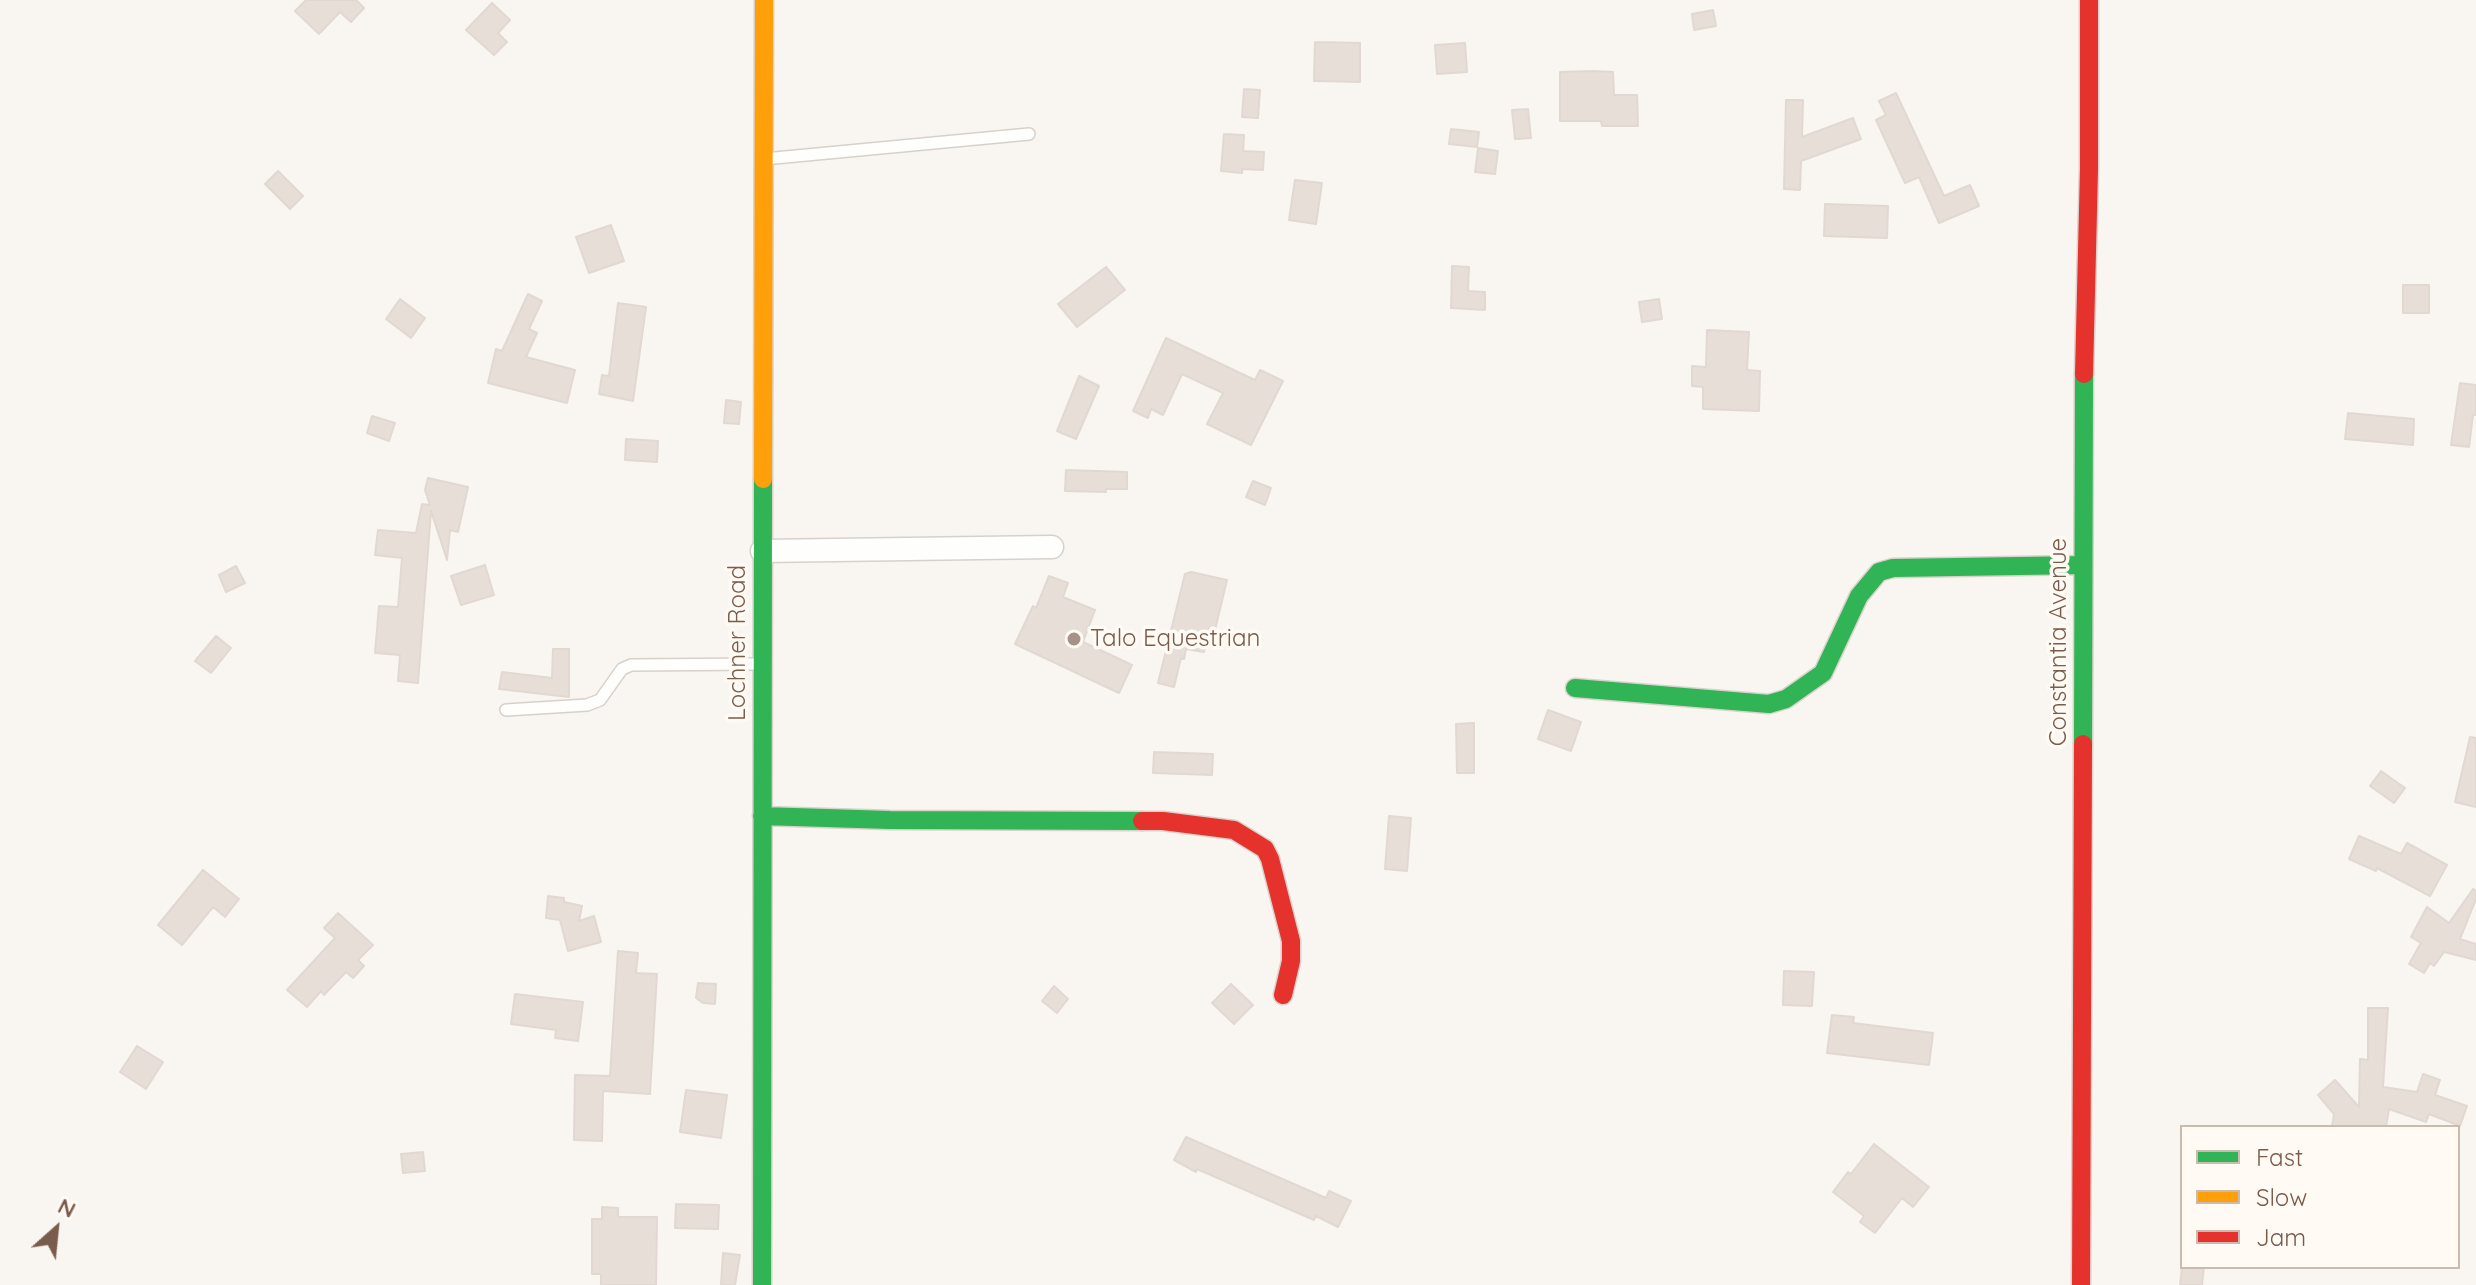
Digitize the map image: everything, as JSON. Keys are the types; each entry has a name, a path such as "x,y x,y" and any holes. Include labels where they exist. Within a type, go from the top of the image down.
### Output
{"street":[{"name":"Lochner Road","path":"762,1285 764,0"},
{"name":"Constantia Avenue","path":"2081,1285 2084,365 2089,0"},
{"path":"762,551 1052,547"},
{"path":"1575,688 1769,704 1786,699 1823,673 1859,596 1879,572 1893,568 2083,565"},
{"path":"762,816 1163,821 1234,830 1265,849 1270,859 1291,941 1291,961 1283,995"}],"lane":[{"path":"763,159 1029,134"},
{"path":"506,710 587,705 600,700 622,669 631,665 762,664"}],"building":[{"path":"306,0 356,0 364,8 351,22 340,12 319,34 295,11"},
{"path":"492,3 510,20 498,33 507,42 494,55 466,30"},
{"path":"1713,10 1716,26 1694,30 1692,14"},
{"path":"1315,42 1360,43 1360,82 1314,81"},
{"path":"1465,43 1467,72 1437,74 1435,45"},
{"path":"1560,72 1613,72 1614,95 1637,95 1638,126 1602,126 1601,121 1560,121"},
{"path":"1244,89 1260,90 1258,118 1242,117"},
{"path":"1896,93 1944,196 1970,185 1979,206 1939,223 1919,177 1905,183 1876,120 1886,115 1879,101"},
{"path":"1786,100 1803,100 1802,137 1853,118 1861,139 1801,161 1800,190 1784,189"},
{"path":"1528,109 1531,138 1515,139 1512,110"},
{"path":"1451,129 1479,132 1477,147 1449,144"},
{"path":"1224,134 1244,135 1243,151 1264,152 1263,170 1242,169 1242,173 1221,171"},
{"path":"1478,148 1498,151 1495,174 1475,172"},
{"path":"278,171 303,196 290,209 265,184"},
{"path":"1295,180 1322,183 1316,224 1289,220"},
{"path":"1825,204 1888,206 1887,238 1824,236"},
{"path":"611,225 624,261 589,273 576,237"},
{"path":"1452,266 1469,267 1468,291 1485,292 1485,310 1451,308"},
{"path":"1106,267 1125,290 1077,327 1058,304"},
{"path":"2403,285 2429,285 2429,313 2403,313"},
{"path":"528,294 542,301 529,329 537,333 526,357 575,370 567,403 488,383 496,349 502,351"},
{"path":"400,299 425,318 411,338 386,319"},
{"path":"1659,299 1662,319 1642,322 1639,302"},
{"path":"618,303 646,307 633,401 599,394 602,375 609,376"},
{"path":"1707,330 1749,332 1747,370 1760,371 1759,411 1703,409 1703,387 1692,386 1692,366 1706,367"},
{"path":"1166,338 1255,380 1260,370 1283,381 1251,445 1207,424 1223,393 1182,374 1163,415 1151,409 1148,418 1133,411"},
{"path":"1079,376 1099,386 1076,439 1057,431"},
{"path":"2460,383 2476,385 2476,415 2473,415 2469,447 2451,445"},
{"path":"726,400 741,402 739,424 724,423"},
{"path":"2348,413 2414,419 2413,445 2345,439"},
{"path":"372,416 395,423 389,441 367,433"},
{"path":"626,439 658,441 657,462 625,460"},
{"path":"1066,470 1127,472 1127,489 1065,491"},
{"path":"428,478 468,487 458,532 450,530 447,560 431,511 418,683 398,681 400,655 375,653 379,606 398,607 402,558 375,555 378,530 416,533 422,504 430,505 425,490"},
{"path":"1253,481 1271,488 1265,505 1246,497"},
{"path":"485,565 494,595 461,605 451,576"},
{"path":"236,566 245,583 226,592 219,575"},
{"path":"1191,572 1227,580 1215,630 1209,628 1204,652 1186,649 1174,687 1158,683 1185,574"},
{"path":"1049,576 1068,583 1063,597 1095,610 1083,642 1132,665 1119,693 1015,644 1033,606 1036,608"},
{"path":"216,636 231,648 211,673 195,661"},
{"path":"553,649 569,649 569,697 499,689 502,672 552,678"},
{"path":"1548,710 1581,722 1571,751 1538,739"},
{"path":"1474,723 1474,773 1457,773 1456,724"},
{"path":"2470,737 2476,738 2476,807 2455,802"},
{"path":"1154,752 1213,754 1212,775 1153,773"},
{"path":"2381,771 2405,788 2394,803 2370,786"},
{"path":"1389,816 1411,818 1407,871 1385,869"},
{"path":"2359,836 2401,854 2407,843 2447,865 2430,896 2377,868 2376,871 2349,859"},
{"path":"203,870 239,899 225,917 213,907 182,945 158,925"},
{"path":"2473,889 2476,899 2460,939 2476,944 2476,960 2444,952 2434,966 2430,963 2424,973 2409,964 2421,943 2411,937 2427,907 2449,923"},
{"path":"548,896 564,898 564,902 582,906 579,921 594,916 601,942 568,951 560,920 546,918"},
{"path":"338,913 373,945 358,960 364,966 353,978 346,972 324,995 321,991 307,1007 287,990 335,938 324,928"},
{"path":"618,951 638,953 636,973 657,974 650,1094 603,1091 602,1141 574,1140 575,1075 610,1076"},
{"path":"1784,971 1814,972 1812,1006 1783,1005"},
{"path":"698,983 716,984 715,1004 703,1003 696,998"},
{"path":"1231,984 1253,1005 1234,1024 1212,1003"},
{"path":"1054,986 1068,999 1057,1013 1042,1001"},
{"path":"515,994 583,1002 578,1041 555,1038 556,1030 511,1024"},
{"path":"2368,1008 2388,1008 2383,1087 2417,1092 2423,1074 2440,1080 2435,1095 2467,1106 2460,1126 2429,1114 2426,1122 2389,1109 2386,1125 2332,1125 2334,1114 2318,1095 2335,1080 2359,1107 2360,1059 2368,1060"},
{"path":"1832,1015 1854,1017 1853,1023 1933,1033 1929,1065 1827,1053"},
{"path":"137,1046 163,1062 146,1089 120,1072"},
{"path":"686,1090 727,1095 721,1138 680,1132"},
{"path":"1186,1137 1326,1198 1329,1191 1351,1201 1338,1227 1316,1216 1314,1220 1174,1160"},
{"path":"1874,1144 1929,1187 1913,1207 1902,1198 1875,1233 1860,1222 1864,1216 1833,1192"},
{"path":"423,1152 425,1171 403,1173 401,1154"},
{"path":"676,1204 719,1205 718,1229 675,1228"},
{"path":"602,1207 618,1208 618,1217 657,1217 656,1285 601,1285 601,1274 592,1274 592,1219 602,1219"},
{"path":"723,1253 740,1255 735,1285 721,1285"},
{"path":"2182,1269 2204,1269 2202,1285 2180,1285"}],"traffic: fast":[{"path":"2083,744 2084,374"},
{"path":"762,1285 763,479"},
{"path":"1575,688 1769,704 1786,699 1823,673 1859,596 1879,572 1893,568 2083,565"},
{"path":"762,816 1142,821"}],"traffic: slow":[{"path":"763,479 764,0"}],"traffic: jam":[{"path":"2084,374 2089,0"},
{"path":"2081,1285 2083,744"},
{"path":"1142,821 1234,830 1265,849 1291,941 1291,961 1283,995"}],"place":[{"name":"Talo Equestrian","path":"1074,639"}]}
